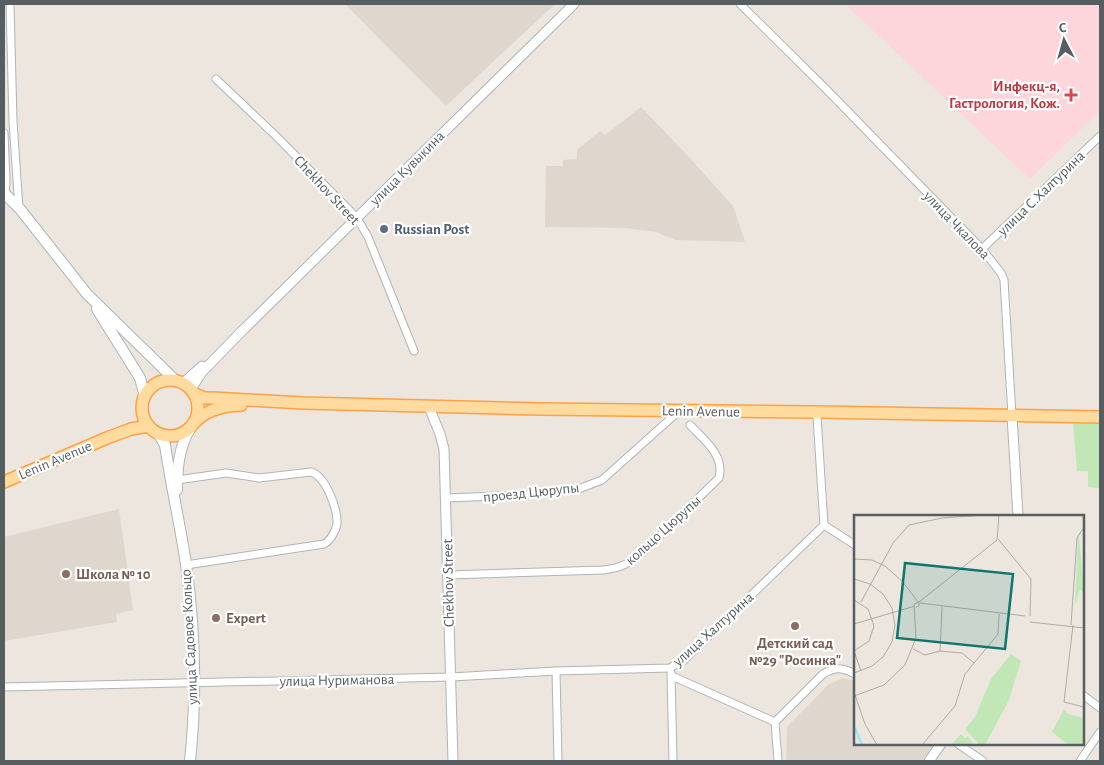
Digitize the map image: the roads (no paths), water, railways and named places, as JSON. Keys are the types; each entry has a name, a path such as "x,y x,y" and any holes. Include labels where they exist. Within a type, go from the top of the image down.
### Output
{"main road":[{"path":"4,193 20,209 87,294 140,378 144,393 143,406 153,429 163,435 175,435 186,430 193,424 198,405 186,386 87,294"},
{"path":"143,406 149,389 155,384 168,380 186,386"},
{"name":"Lenin Avenue","path":"186,386 204,398 303,403 429,407 1100,417"},
{"name":"Lenin Avenue","path":"193,424 201,415 221,408 238,405 303,403"},
{"name":"Lenin Avenue","path":"107,438 129,424 143,406"},
{"name":"улица Садовое Кольцо","path":"176,514 178,460 183,443 193,424"},
{"name":"Lenin Avenue","path":"4,482 131,429 153,429"},
{"name":"улица Садовое Кольцо","path":"153,429 165,445 186,564 194,683 190,761"}],"street":[{"path":"10,4 13,121 20,209"},
{"name":"улица Кувыкина","path":"186,386 574,4"},
{"name":"улица Чкалова","path":"740,4 982,249 1001,273 1004,280 1018,515"},
{"name":"Chekhov Street","path":"216,79 276,136 357,218 368,237 414,351"},
{"path":"4,133 6,182 4,193"},
{"name":"улица С.Халтурина","path":"982,249 1100,136"},
{"name":"Chekhov Street","path":"429,407 442,440 446,498 453,761"},
{"name":"проезд Цюрупы","path":"446,498 525,495 581,488 602,480 679,411"},
{"path":"817,417 824,525 854,544"},
{"name":"кольцо Цюрупы","path":"448,575 619,569 631,562 719,478 721,470 718,458 712,448 690,425"},
{"path":"177,480 226,473 259,478 311,472 320,477 333,500 337,525 328,542 324,544 186,564"},
{"name":"улица Халтурина","path":"673,761 672,676 670,668 684,660 824,525"},
{"name":"улица Нуриманова","path":"4,687 451,677 670,668"},
{"path":"778,761 775,722 823,674 832,668 843,668 854,674"},
{"path":"556,672 558,761"},
{"path":"672,676 775,722"},
{"path":"1084,696 1100,708"},
{"path":"1080,761 1100,732"},
{"path":"929,761 940,745"},
{"path":"959,745 983,761"}],"place":[{"name":"Инфекц-я, Гастрология, Кож.","path":"1071,95"},
{"name":"Russian Post","path":"384,229"},
{"name":"Школа № 10","path":"66,574"},
{"name":"Expert","path":"216,618"},
{"name":"Детский сад №29 \"Росинка\"","path":"795,626"}]}
